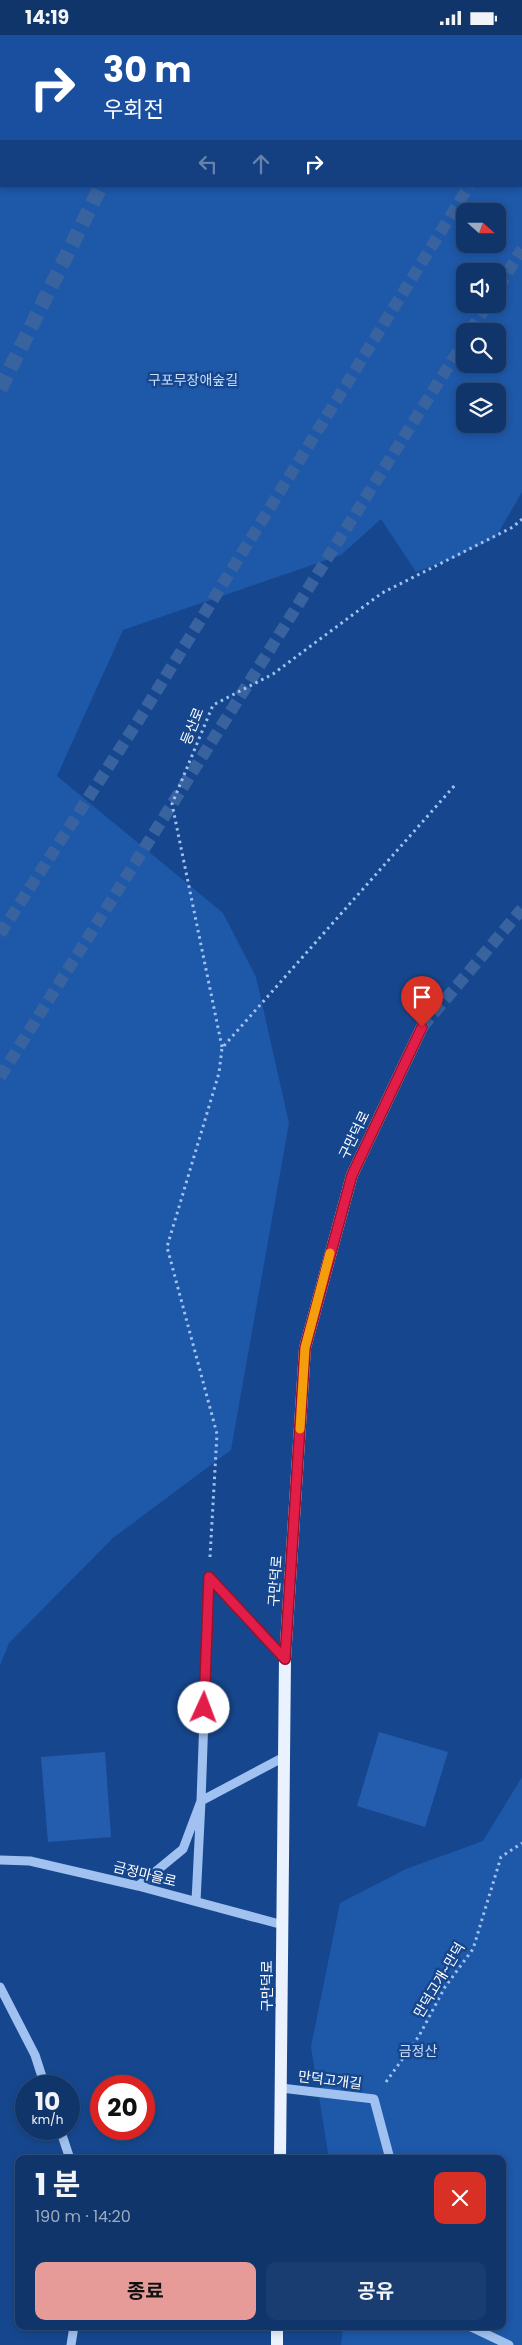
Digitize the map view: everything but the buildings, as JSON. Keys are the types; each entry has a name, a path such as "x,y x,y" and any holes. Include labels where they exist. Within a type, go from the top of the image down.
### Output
{"main road":[{"name":"구만덕로","path":"280,2155 285,1659 305,1348 352,1175 422,1027"},
{"path":"277,2330 277,2345"}],"street":[{"path":"209,1577 285,1659"},
{"path":"196,1901 209,1577"},
{"path":"138,1886 183,1849 201,1801 284,1757"},
{"name":"금정마을로","path":"0,1860 30,1861 138,1886 283,1925"},
{"path":"0,1987 34,2055 41,2075"},
{"name":"만덕고개길","path":"281,2088 374,2099 389,2155"},
{"path":"64,2140 69,2155"},
{"path":"70,2345 73,2330"},
{"path":"477,2330 509,2345"}],"path":[{"name":"등산로","path":"209,1577 217,1434 166,1247 219,1073 222,1048 172,804 213,705 273,674 382,593 512,527 522,519"},
{"path":"222,1048 456,784"},
{"name":"만덕고개~만덕","path":"374,2099 419,2035 445,1987 473,1949 502,1857 522,1843"}],"green space":[{"name":"구포무장애숲길","path":"0,187 522,187 522,492 496,537 454,558 416,572 381,519 341,555 123,630 57,776 223,913 256,977 289,1123 231,1450 113,1538 9,1643 0,1665"},
{"name":"금정산","path":"522,1777 522,2345 341,2345 343,2330 506,2330 506,2155 328,2155 311,2047 340,1903 406,1869 483,1841"}],"tunnel":[{"path":"0,389 101,187"},
{"path":"0,934 138,721 468,187"},
{"path":"506,275 522,249"},
{"path":"475,323 482,313"},
{"path":"0,1077 456,354"},
{"path":"422,1027 522,909"}],"slow traffic":[{"path":"300,1429 305,1348 330,1253"}],"route":[{"path":"204,1708 209,1577 285,1659 305,1348 352,1175 422,1027"}]}
